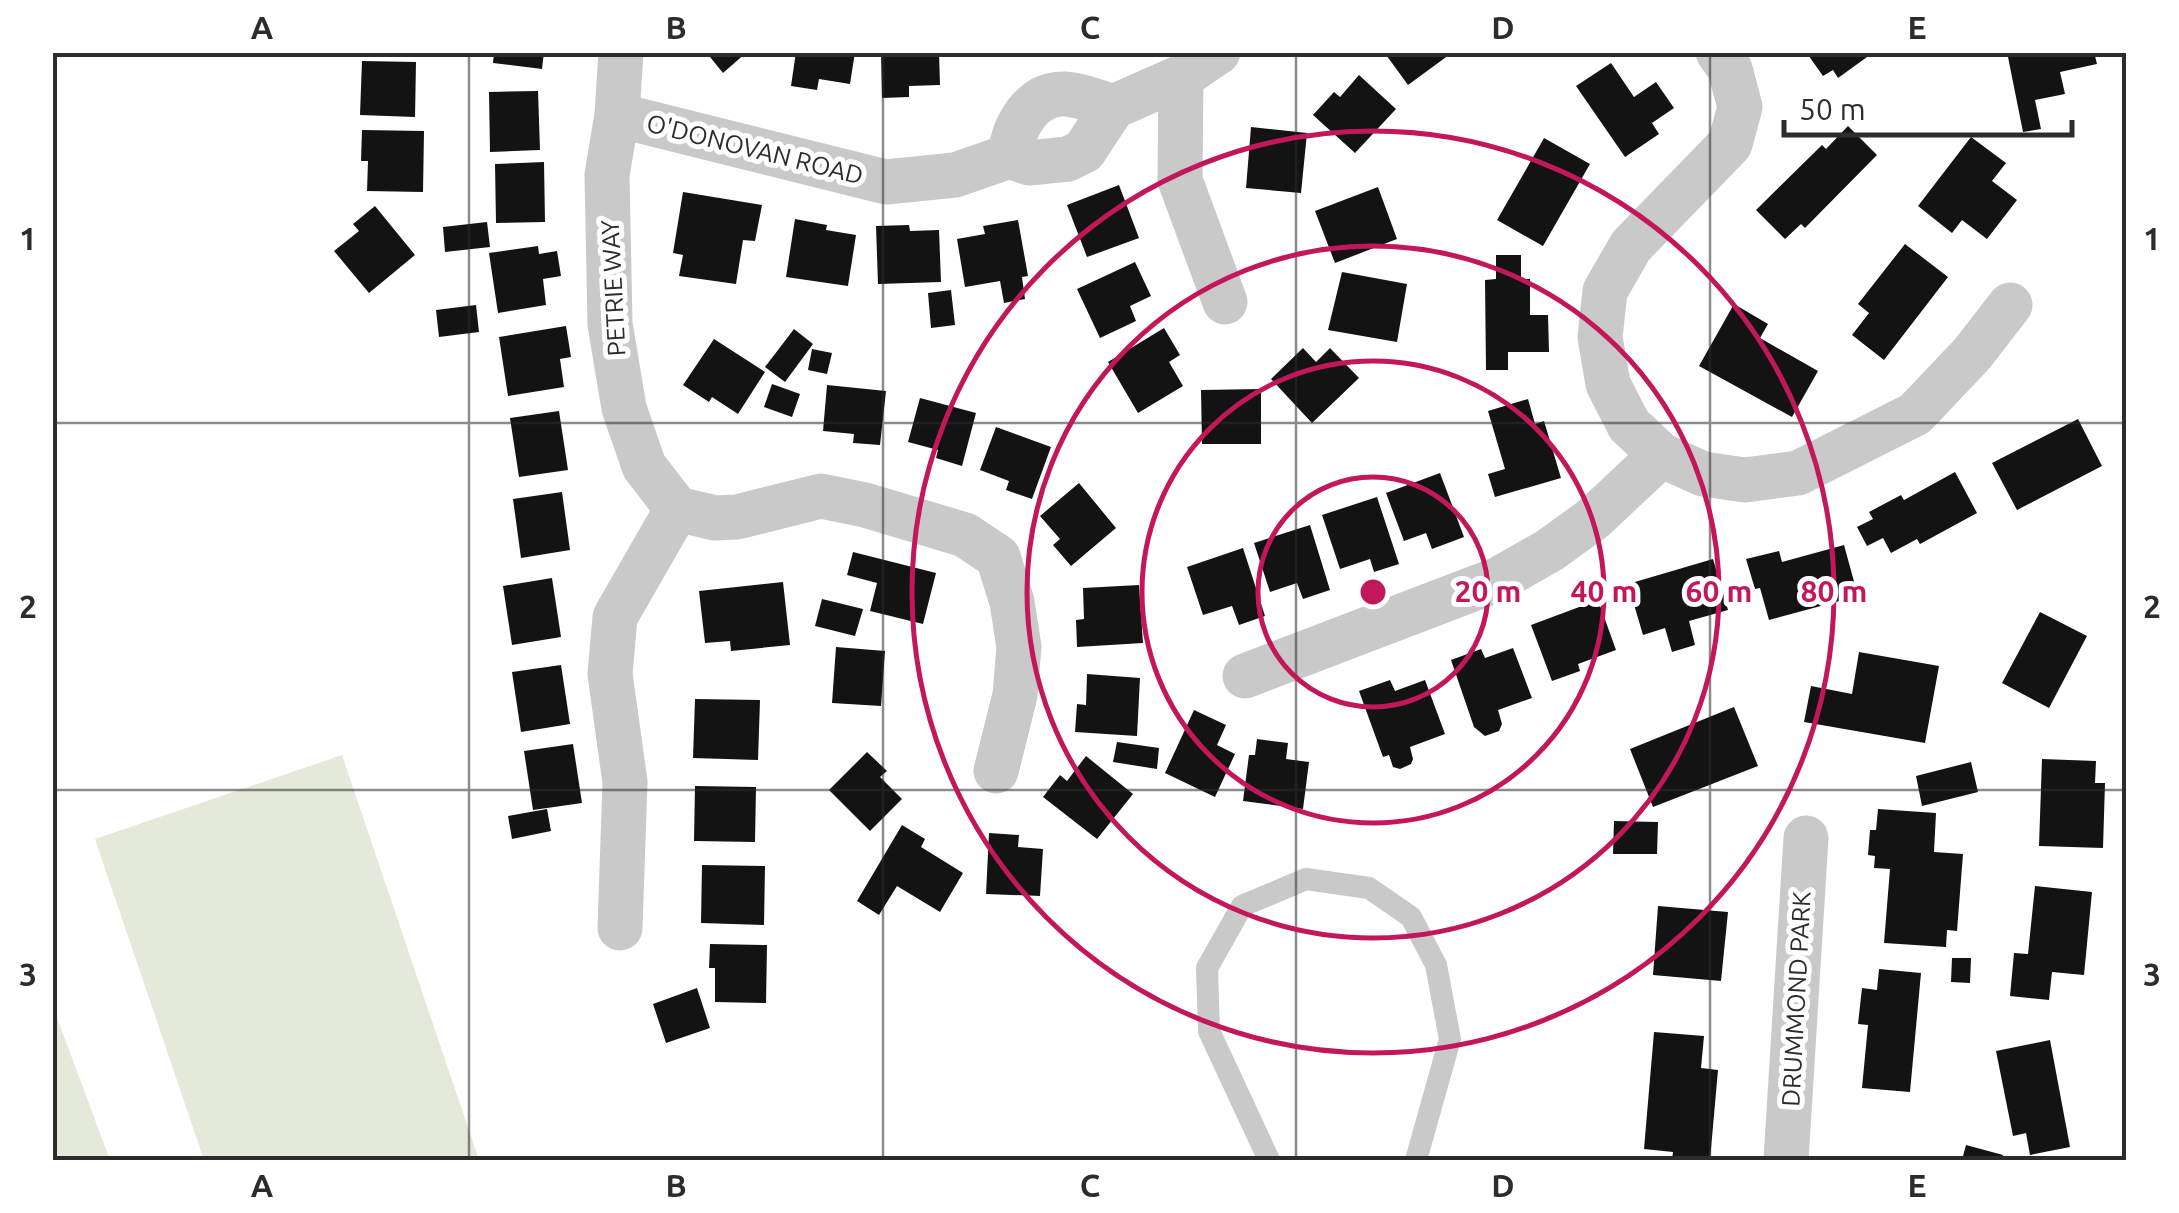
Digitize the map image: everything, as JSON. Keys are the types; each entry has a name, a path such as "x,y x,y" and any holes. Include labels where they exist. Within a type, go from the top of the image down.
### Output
{"street":[{"name":"PETRIE WAY","path":"621,52 617,115 607,175 610,324 624,408 644,466 677,508"},
{"path":"1010,156 1012,137 1020,121 1045,98 1062,93 1113,107 1180,77 1218,52"},
{"path":"1718,52 1730,69 1740,107 1730,144 1631,246 1605,291 1600,338 1608,384 1629,425 1661,455 1703,474 1745,480 1798,473 1914,414 1972,354 2010,305"},
{"path":"1180,77 1180,180 1225,302"},
{"name":"O'DONOVAN ROAD","path":"617,115 886,182 955,175 1010,156 1029,162 1068,160 1084,152 1113,107"},
{"path":"1245,676 1499,578 1550,550 1594,518 1661,455"},
{"path":"620,928 625,782 610,674 616,617 677,508 715,518 737,517 820,496 879,508 966,535 998,557 1012,602 1019,647 1015,695 996,770"},
{"name":"DRUMMOND PARK","path":"1786,1160 1806,838"}],"lane":[{"path":"1269,1160 1210,1031 1208,968 1242,906 1306,879 1369,888 1411,916 1436,965 1450,1039 1416,1160"}],"shaded area":[{"path":"342,755 479,1160 204,1160 95,839"},
{"path":"53,1007 110,1160 53,1160"}],"building":[{"path":"494,52 544,52 542,69 493,63"},
{"path":"706,52 747,52 723,73"},
{"path":"796,52 855,52 850,84 819,79 817,90 791,86"},
{"path":"881,52 939,52 940,85 909,86 909,97 882,98"},
{"path":"1384,52 1453,52 1408,85"},
{"path":"1806,52 1874,52 1838,78 1833,70 1823,76"},
{"path":"2007,52 2094,52 2097,64 2060,72 2065,94 2035,100 2041,129 2023,132"},
{"path":"362,61 416,62 415,117 360,115"},
{"path":"1611,63 1634,97 1656,82 1674,108 1652,123 1659,134 1625,157 1576,86"},
{"path":"1359,75 1396,109 1355,153 1313,115 1334,92 1340,97"},
{"path":"538,91 540,150 490,152 489,92"},
{"path":"1848,126 1877,155 1805,228 1801,224 1785,239 1756,210 1822,145 1826,149"},
{"path":"1251,127 1307,133 1301,193 1246,188"},
{"path":"362,130 424,131 423,192 367,191 368,161 361,161"},
{"path":"1971,137 2006,163 1992,181 2017,200 1987,239 1962,220 1952,233 1918,206"},
{"path":"1544,138 1590,164 1543,246 1497,220"},
{"path":"544,162 545,222 496,223 495,164"},
{"path":"1119,185 1139,238 1087,257 1067,205"},
{"path":"1378,187 1397,239 1335,263 1315,211"},
{"path":"683,192 762,205 755,241 743,240 736,284 679,276 683,255 673,253"},
{"path":"375,206 415,255 369,293 334,251 359,231 353,224"},
{"path":"795,219 856,235 848,286 786,277"},
{"path":"1018,220 1028,276 1022,277 1025,299 1004,303 1000,281 965,287 957,239 985,234 983,226"},
{"path":"487,222 490,247 445,252 443,227"},
{"path":"909,225 910,231 939,230 941,282 878,284 876,226"},
{"path":"1905,244 1948,277 1884,360 1852,335 1869,313 1858,304"},
{"path":"538,246 539,254 557,251 561,276 543,279 546,305 498,313 489,253"},
{"path":"1496,255 1521,255 1521,279 1530,279 1530,315 1548,315 1549,352 1508,352 1508,370 1486,370 1485,280 1496,279"},
{"path":"1135,262 1151,296 1130,306 1136,321 1100,338 1077,289"},
{"path":"1342,272 1407,284 1397,342 1328,330"},
{"path":"951,290 955,325 931,328 928,293"},
{"path":"1734,304 1768,324 1760,338 1818,371 1792,417 1699,366"},
{"path":"476,305 479,332 439,337 436,310"},
{"path":"566,326 571,357 560,359 564,387 508,396 499,337"},
{"path":"1164,328 1180,355 1169,362 1183,386 1138,413 1108,362"},
{"path":"794,329 813,344 785,382 765,367"},
{"path":"714,339 765,372 738,414 683,385"},
{"path":"1303,348 1316,362 1330,348 1359,378 1312,423 1271,379"},
{"path":"812,349 832,353 827,374 808,370"},
{"path":"772,384 800,394 792,417 764,407"},
{"path":"827,385 886,391 880,445 853,443 854,434 823,431"},
{"path":"1261,389 1261,444 1202,444 1201,390"},
{"path":"920,398 976,413 962,466 936,458 938,450 908,442"},
{"path":"1528,399 1535,424 1544,421 1561,478 1495,497 1488,474 1505,469 1488,411"},
{"path":"559,411 568,470 519,477 510,418"},
{"path":"2078,419 2102,466 2017,510 1992,463"},
{"path":"996,427 1051,447 1032,499 1006,490 1009,481 980,470"},
{"path":"1955,472 1977,513 1920,544 1917,539 1891,553 1883,538 1867,546 1857,527 1873,519 1869,512 1901,495 1904,500"},
{"path":"1440,473 1464,537 1432,549 1426,533 1404,541 1386,493"},
{"path":"1079,483 1116,528 1071,566 1053,545 1060,539 1040,516"},
{"path":"562,492 570,550 521,558 513,499"},
{"path":"1377,497 1399,564 1374,572 1370,559 1340,569 1322,515"},
{"path":"1310,525 1330,590 1303,599 1297,583 1270,592 1254,543"},
{"path":"1844,545 1858,596 1769,620 1746,559 1779,551 1782,562"},
{"path":"1243,548 1265,616 1239,625 1232,606 1203,615 1187,567"},
{"path":"853,552 936,573 923,624 870,611 877,583 847,575"},
{"path":"1713,559 1728,610 1689,621 1695,645 1672,652 1665,628 1643,635 1628,584"},
{"path":"552,578 561,637 512,645 503,586"},
{"path":"783,582 790,645 731,651 730,641 705,643 699,591"},
{"path":"1139,585 1143,643 1077,647 1076,620 1084,619 1083,588"},
{"path":"822,599 863,609 855,636 815,626"},
{"path":"1598,600 1616,650 1578,664 1580,671 1552,681 1531,625"},
{"path":"2040,612 2087,636 2049,708 2002,683"},
{"path":"836,647 885,651 881,706 832,703"},
{"path":"1513,648 1532,698 1498,710 1502,724 1499,731 1485,736 1474,727 1451,660 1481,649 1485,658"},
{"path":"1859,652 1939,666 1925,743 1804,722 1811,686 1852,694"},
{"path":"561,665 570,724 521,732 512,672"},
{"path":"1087,674 1140,678 1137,736 1075,732 1077,704 1086,705"},
{"path":"1390,680 1395,691 1425,680 1445,734 1410,747 1411,764 1400,769 1393,767 1389,755 1383,757 1359,691"},
{"path":"695,699 760,700 758,760 693,758"},
{"path":"1734,707 1758,766 1653,807 1630,749"},
{"path":"1194,710 1226,725 1217,745 1235,754 1215,797 1165,773"},
{"path":"1257,739 1288,743 1286,759 1309,762 1303,809 1243,801 1249,755 1255,755"},
{"path":"1117,742 1159,748 1157,769 1113,762"},
{"path":"573,744 582,803 533,810 524,751"},
{"path":"867,752 887,771 880,777 902,799 870,831 829,790"},
{"path":"1086,756 1133,794 1097,839 1043,797 1060,775 1067,781"},
{"path":"2042,759 2096,761 2095,783 2105,783 2103,848 2039,846"},
{"path":"1971,762 1978,792 1922,806 1916,776"},
{"path":"695,786 756,787 755,842 694,841"},
{"path":"547,809 551,831 512,839 508,816"},
{"path":"1878,809 1936,813 1934,852 1963,854 1957,931 1947,930 1946,947 1884,943 1890,869 1874,868 1875,856 1868,855 1870,830 1876,830"},
{"path":"1614,821 1658,822 1657,854 1613,854"},
{"path":"902,825 925,839 921,847 963,873 940,912 897,886 879,915 857,901"},
{"path":"989,833 1019,835 1018,847 1043,849 1040,896 986,894"},
{"path":"702,865 765,866 764,925 701,923"},
{"path":"2035,886 2092,892 2084,975 2052,972 2049,1000 2010,996 2014,953 2028,954"},
{"path":"1658,906 1728,912 1721,981 1653,975"},
{"path":"710,944 767,945 766,1003 715,1002 715,968 709,968"},
{"path":"1952,958 1971,958 1970,983 1951,982"},
{"path":"1879,969 1921,973 1910,1092 1862,1088 1868,1025 1858,1024 1862,988 1877,990"},
{"path":"697,988 710,1028 666,1043 653,1004"},
{"path":"1654,1032 1704,1036 1701,1068 1718,1070 1710,1160 1672,1160 1673,1152 1644,1149"},
{"path":"2050,1040 2070,1147 2030,1155 2026,1133 2013,1136 1996,1051"},
{"path":"1966,1145 2003,1155 2001,1160 1962,1160"}]}
